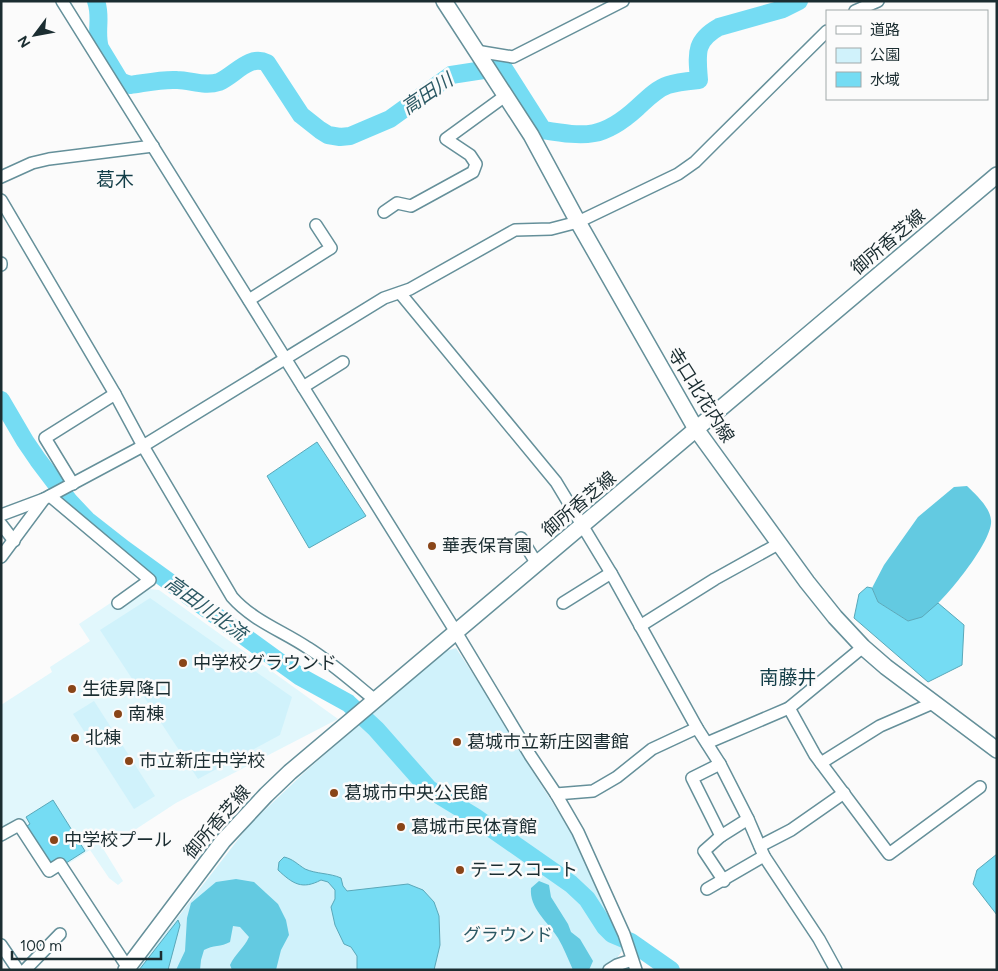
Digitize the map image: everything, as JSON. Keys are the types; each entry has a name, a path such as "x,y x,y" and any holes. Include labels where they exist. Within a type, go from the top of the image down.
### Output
{"main road":[{"name":"寺口北花内線","path":"444,1 531,135 578,222 696,429 780,543 835,617 862,647 997,750"},
{"name":"御所香芝線","path":"127,969 202,866 228,834 290,772 997,175"}],"street":[{"path":"62,1 456,632 578,832 624,934 634,965 617,965 610,970"},
{"path":"484,63 513,57 612,4 623,1"},
{"path":"857,10 878,1"},
{"path":"1,515 49,496 143,446 384,298 410,290 515,230 551,229 578,222 656,186 695,162 826,32"},
{"path":"384,212 397,203 411,206 473,172 476,164 470,154 446,138 505,96"},
{"path":"1,177 32,163 153,146"},
{"path":"1,200 116,394 143,446 224,587 236,603 254,617 309,648 364,709"},
{"path":"249,300 331,248 316,225"},
{"path":"400,293 546,470 563,494 611,573 697,728 720,764 762,851 819,939 836,970"},
{"path":"303,387 343,362"},
{"path":"73,484 45,438 116,394"},
{"path":"1,557 49,496"},
{"path":"49,496 150,580 118,603"},
{"path":"1,524 14,541"},
{"path":"521,538 537,564"},
{"path":"640,626 715,578 780,543"},
{"path":"563,603 611,573"},
{"path":"707,743 789,708 862,647"},
{"path":"821,763 880,726 934,703"},
{"path":"789,708 815,755 889,854 980,787"},
{"path":"556,794 593,791 617,777 652,749 697,728"},
{"path":"720,764 692,778 721,836"},
{"path":"707,890 724,881 762,851 844,793"},
{"path":"724,881 704,851 721,836 748,819"},
{"path":"1,835 19,825 49,871 60,864 127,969"},
{"path":"24,970 60,934"},
{"path":"1,945 18,970"}],"shaded area":[{"path":"967,486 988,510 991,520 990,530 976,557 942,600 923,617 908,621 878,602 872,588 884,565 918,517 954,487"},
{"name":"市立新庄中学校","path":"150,589 159,590 338,719 176,803 104,850 123,881 118,885 109,878 90,850 65,866 24,828 6,831 1,823 1,705 52,672 50,667 90,641 79,624 115,600 120,607"},
{"path":"236,879 254,882 278,904 286,920 289,935 281,950 276,970 232,970 230,965 249,937 240,927 233,926 230,942 204,950 200,970 176,970 185,951 187,918 191,903 216,882"},
{"path":"539,881 549,885 551,897 571,932 580,939 593,961 589,970 573,970 558,938 536,908 531,895 531,888"}],"green space":[{"name":"中学校グラウンド","path":"150,598 292,697 280,735 198,779 100,630"},
{"name":"グラウンド","path":"456,648 513,735 531,769 578,843 628,947 623,949 604,970 137,970 250,824 307,770 443,652"},
{"path":"94,701 155,796 134,809 73,714"}],"water":[{"path":"317,442 366,516 309,548 267,476"},
{"path":"867,587 872,588 878,602 908,621 922,617 938,603 964,625 962,665 928,682 854,618 859,594"},
{"name":"中学校プール","path":"53,800 85,851 66,863 64,859 49,868 24,828 30,824 26,817"},
{"path":"997,854 997,915 973,884 977,870"},
{"path":"284,857 309,871 341,878 343,886 347,891 408,884 423,890 434,902 439,916 440,945 434,970 357,970 357,956 351,947 344,944 335,925 331,907 335,899 335,890 328,882 321,880 303,885 288,879 278,870 279,862"},
{"path":"178,920 180,925 168,970 139,970"}],"waterway":[{"name":"高田川","path":"96,1 100,48 120,81 130,85 171,80 203,84 213,83 225,79 248,63 260,61 267,63 301,115 328,135 340,137 350,136 390,119 451,75 503,67 543,130 571,134 593,133 604,130 625,118 659,89 675,83 699,80 699,49 701,43 711,32 719,27 783,9 799,1"},
{"name":"高田川北流","path":"1,400 38,460 69,501 87,520 299,676 348,703 376,729 429,789 475,817 571,884 587,899 605,927 612,934 631,942 671,970"}],"place":[{"name":"華表保育園","path":"432,546"},
{"name":"中学校グラウンド","path":"183,663"},
{"name":"生徒昇降口","path":"72,689"},
{"name":"南棟","path":"118,714"},
{"name":"北棟","path":"75,738"},
{"name":"葛城市立新庄図書館","path":"457,742"},
{"name":"市立新庄中学校","path":"129,761"},
{"name":"葛城市中央公民館","path":"334,793"},
{"name":"葛城市民体育館","path":"401,827"},
{"name":"中学校プール","path":"54,840"},
{"name":"テニスコート","path":"460,870"}],"district":[{"name":"葛木","path":"115,179"},
{"name":"南藤井","path":"788,677"}]}
